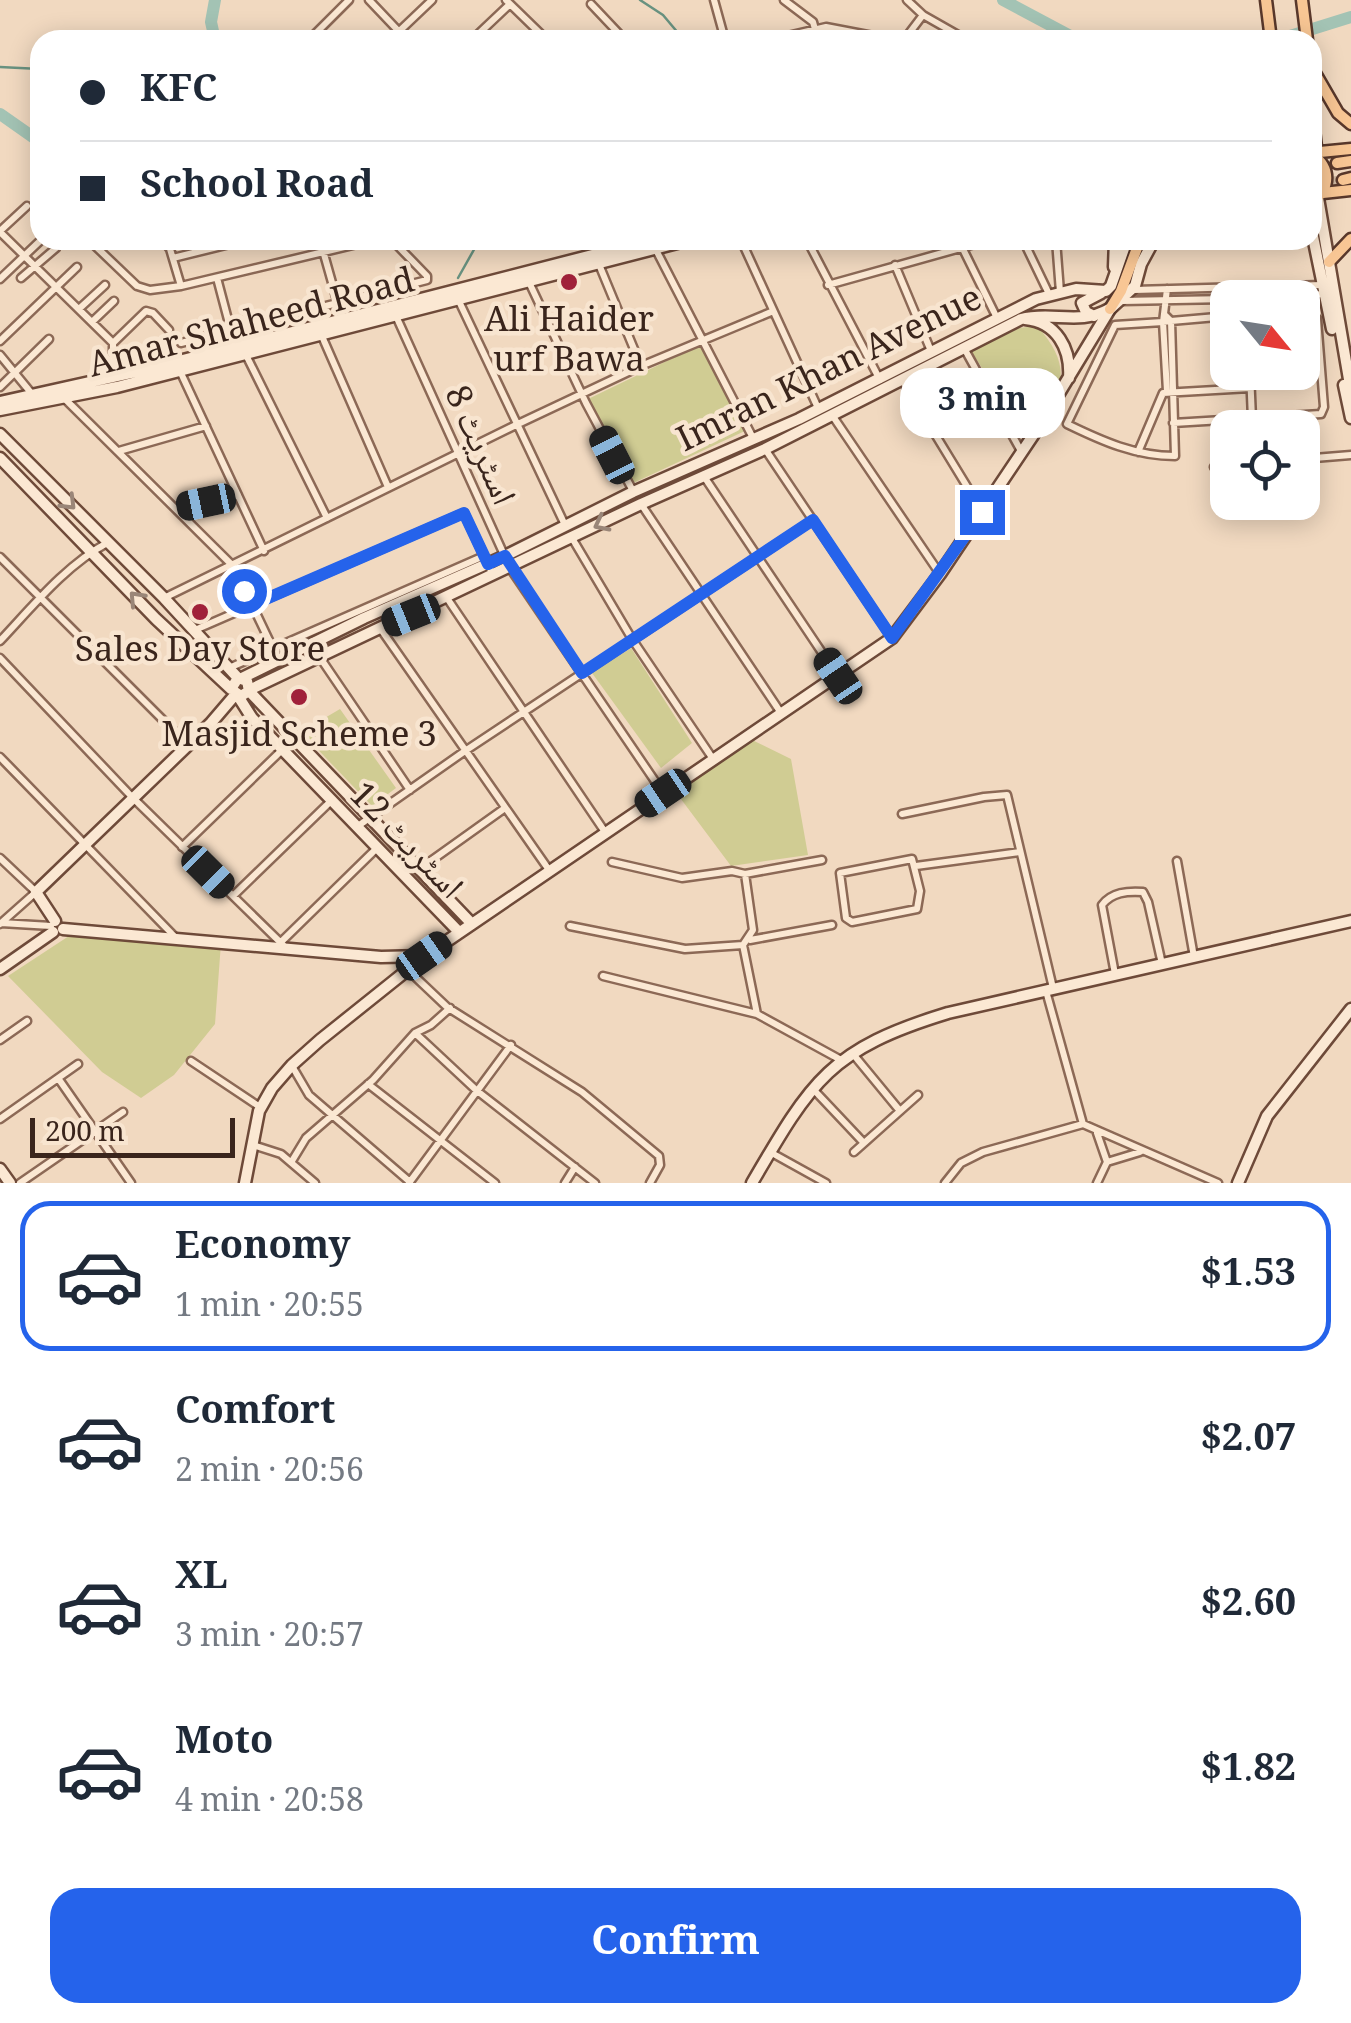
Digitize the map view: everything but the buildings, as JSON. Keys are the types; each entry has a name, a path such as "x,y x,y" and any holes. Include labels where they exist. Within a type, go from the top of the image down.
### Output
{"main road":[{"path":"1266,0 1270,30"},
{"path":"1302,0 1306,30"},
{"path":"1322,85 1338,113 1351,124"},
{"path":"1322,152 1351,149"},
{"path":"1336,163 1351,161"},
{"path":"1322,197 1351,190"},
{"path":"1329,262 1351,239"},
{"path":"1110,309 1136,250"}],"street":[{"path":"318,30 349,0"},
{"path":"369,0 397,30"},
{"path":"401,30 432,0"},
{"path":"714,0 723,30"},
{"path":"784,0 808,16 815,28"},
{"path":"907,0 922,15 949,30"},
{"path":"481,30 508,2 537,30"},
{"path":"591,4 616,30"},
{"path":"911,30 922,15"},
{"path":"808,30 826,27 842,30"},
{"path":"27,206 0,231 113,344 114,382"},
{"path":"1322,221 1351,390"},
{"path":"0,278 31,250"},
{"path":"21,278 54,250"},
{"path":"99,250 137,286 150,290 332,250"},
{"path":"169,250 181,286"},
{"path":"173,258 198,250"},
{"path":"182,343 427,280 402,250"},
{"path":"657,250 753,438"},
{"path":"744,250 818,408"},
{"path":"812,250 880,380"},
{"path":"828,285 951,250"},
{"path":"963,250 996,316"},
{"path":"1029,250 1054,293"},
{"path":"1054,293 1056,250"},
{"path":"1114,278 1115,250"},
{"path":"1096,316 1086,312 1082,304 1106,291 1123,250"},
{"path":"245,1183 261,1108 292,1064 424,956 892,638 1022,452 1110,309 1132,290 1148,250"},
{"path":"1315,250 1351,418"},
{"path":"601,251 641,366"},
{"name":"Amar Shaheed Road","path":"0,410 65,398 342,318 528,280 601,251"},
{"name":"Amar Shaheed Road","path":"0,402 180,370 246,354 601,251"},
{"path":"324,252 342,318"},
{"path":"895,266 932,351"},
{"path":"0,341 77,267"},
{"path":"216,278 230,330"},
{"path":"528,280 633,492"},
{"path":"80,308 105,285"},
{"name":"Imran Khan Avenue","path":"1,924 240,692 493,576 508,562 566,526 880,380 996,316 1054,293 1076,289 1106,291"},
{"path":"1167,289 1167,320 1175,456 1138,452 1104,442 1067,424 1115,325 1167,320 1210,317"},
{"path":"1132,290 1323,290"},
{"path":"457,297 566,526"},
{"path":"1122,300 1210,300"},
{"path":"92,321 114,302"},
{"name":"اسٹریٹ 8","path":"393,309 508,562 663,793"},
{"name":"Imran Khan Avenue","path":"240,678 486,560 508,562 572,538 765,449 1022,319 1042,314 1074,319 1110,309"},
{"path":"113,344 146,311 153,312 169,330"},
{"path":"164,598 641,366 771,312"},
{"path":"1022,319 1044,324 1060,337 1068,359 1069,379"},
{"path":"321,332 388,487"},
{"path":"0,386 50,340"},
{"path":"964,348 1022,452"},
{"path":"246,354 328,518"},
{"path":"0,355 32,394"},
{"path":"1320,357 1324,407 1320,414"},
{"path":"180,370 264,552"},
{"path":"902,380 982,512"},
{"path":"1138,452 1159,399 1171,391 1210,390"},
{"path":"65,398 234,567 278,660"},
{"path":"832,415 940,574"},
{"path":"1173,423 1210,421"},
{"path":"118,451 206,426"},
{"path":"0,434 248,683 240,692"},
{"path":"765,449 892,638"},
{"path":"1320,458 1351,455"},
{"path":"0,458 216,678 240,692 372,817 472,924"},
{"path":"702,475 838,676"},
{"path":"175,508 238,495"},
{"path":"641,504 781,713"},
{"path":"194,631 464,513 493,576"},
{"path":"356,827 813,520"},
{"path":"572,538 632,639 713,759"},
{"path":"0,641 90,552 108,543"},
{"path":"0,557 188,745"},
{"path":"229,668 486,560"},
{"path":"448,598 606,832"},
{"path":"380,628 549,870"},
{"path":"318,654 410,790"},
{"path":"0,658 132,798 284,946"},
{"name":"اسٹریٹ 12","path":"240,692 244,709 459,932"},
{"path":"182,846 283,750"},
{"path":"0,758 177,939"},
{"path":"902,814 1007,796 1082,1124"},
{"path":"233,896 331,801"},
{"path":"421,868 505,808"},
{"path":"284,946 377,848"},
{"path":"916,866 1020,852"},
{"path":"0,858 36,892 55,927"},
{"path":"912,858 916,866 920,901 917,909 852,922 846,918 840,873 912,858"},
{"path":"612,862 682,878 732,871 745,874 822,860"},
{"path":"1176,861 1194,957"},
{"path":"745,874 752,912 752,930 746,942 757,1014"},
{"path":"1115,975 1102,906 1108,898 1129,891 1143,892 1148,902 1162,964"},
{"path":"752,1183 790,1117 813,1089 841,1060 899,1028 1351,922"},
{"path":"1,924 382,956 424,956"},
{"path":"570,926 685,949 746,942 832,924"},
{"path":"0,969 45,940 55,927"},
{"path":"408,970 450,1008 582,1092 659,1156 660,1165 650,1183"},
{"path":"603,976 757,1014 841,1060"},
{"path":"292,1161 306,1138 368,1084 415,1033 450,1008"},
{"path":"1238,1183 1267,1116 1351,1009"},
{"path":"0,1040 27,1021"},
{"path":"415,1033 476,1090 595,1183"},
{"path":"292,1064 309,1095 410,1182 511,1045"},
{"path":"852,1053 900,1111"},
{"path":"191,1061 261,1108"},
{"path":"0,1119 78,1064"},
{"path":"58,1078 131,1183"},
{"path":"368,1084 495,1183"},
{"path":"813,1089 863,1142"},
{"path":"854,1152 918,1095"},
{"path":"20,1183 123,1112"},
{"path":"944,1183 961,1162 983,1152 1082,1124 1218,1183"},
{"path":"1096,1132 1107,1162 1098,1183"},
{"path":"252,1144 292,1161 314,1183"},
{"path":"1107,1162 1142,1151"},
{"path":"770,1152 826,1183"},
{"path":"565,1183 575,1167"},
{"path":"0,1168 10,1183"}],"shaded area":[{"path":"1037,326 1057,357 1060,383 1048,409 1027,438 969,348 1018,328"},
{"path":"702,344 747,430 627,486 586,400"},
{"path":"631,648 692,743 661,768 592,673"},
{"path":"340,709 396,788 372,806 301,732"},
{"path":"746,737 791,759 808,855 731,866 672,787"},
{"path":"72,934 221,943 215,1024 174,1075 141,1098 102,1072 8,976"}],"waterway":[{"path":"213,30 215,0"},
{"path":"640,0 663,15 676,30"},
{"path":"1003,0 1059,30"},
{"path":"1309,30 1351,17"},
{"path":"0,67 30,68"},
{"path":"0,114 30,135"},
{"path":"458,278 474,250"}],"tunnel":[{"path":"1322,183 1343,180"}],"place":[{"name":"Ali Haider urf Bawa","path":"569,282"},
{"name":"Sales Day Store","path":"200,612"},
{"name":"Masjid Scheme 3","path":"299,697"}],"route":[{"path":"244,591 252,605 464,513 488,564 505,556 582,673 813,520 892,638 982,512"}]}
